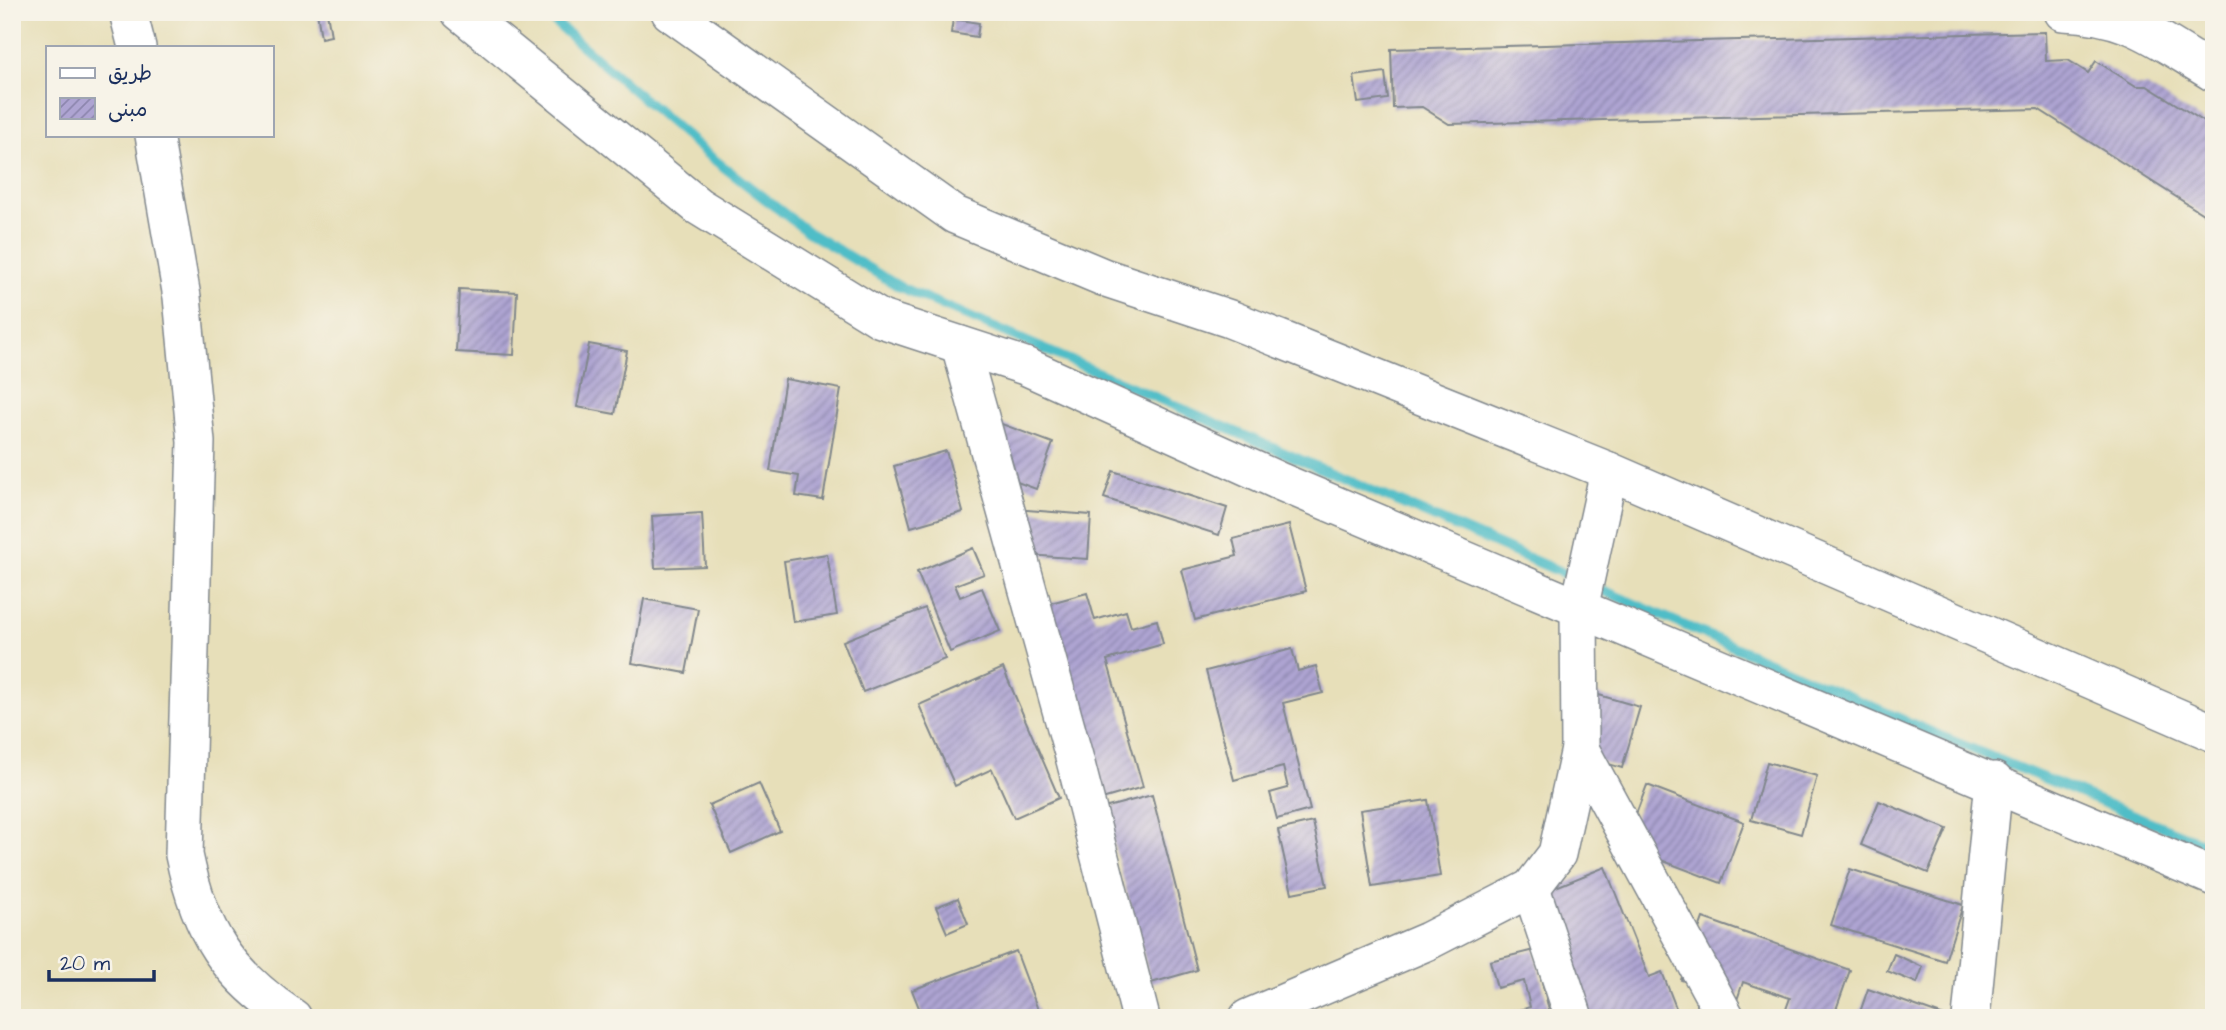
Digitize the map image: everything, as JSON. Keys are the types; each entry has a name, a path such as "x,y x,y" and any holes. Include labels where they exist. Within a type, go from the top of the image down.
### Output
{"street":[{"path":"128,12 137,46"},
{"path":"460,12 698,206 881,319 1025,366 1281,482 1994,781 2214,877"},
{"path":"670,12 955,215 1103,277 1230,319 1609,471 2214,733"},
{"path":"2086,13 2132,23 2214,73"},
{"path":"154,136 182,297 197,442 184,855 194,901 218,949 260,996 293,1018"},
{"path":"960,345 1075,761 1141,1018"},
{"path":"1248,1018 1428,942 1531,888 1557,854 1580,749 1579,609 1609,471"},
{"path":"1580,749 1726,1018"},
{"path":"1970,1018 1994,781"},
{"path":"1531,888 1574,1018"}],"building":[{"path":"317,12 327,12 331,36 321,38"},
{"path":"953,19 979,23 977,37 951,33"},
{"path":"2045,32 2046,61 2068,60 2088,73 2096,61 2136,86 2147,86 2214,128 2214,221 2038,109 1449,124 1422,107 1393,108 1391,49"},
{"path":"1385,72 1388,99 1358,103 1354,76"},
{"path":"459,289 517,292 514,355 456,352"},
{"path":"589,344 627,351 615,414 577,407"},
{"path":"785,379 841,389 823,500 796,496 799,476 770,471"},
{"path":"991,420 1053,443 1036,489 974,466"},
{"path":"946,451 963,512 911,527 894,466"},
{"path":"1113,471 1227,508 1219,535 1104,498"},
{"path":"1014,509 1091,515 1088,559 1011,554"},
{"path":"702,513 705,566 655,568 652,516"},
{"path":"1289,525 1306,591 1195,620 1182,570 1237,556 1233,539"},
{"path":"973,548 984,574 955,585 960,597 982,588 1000,631 950,652 917,572"},
{"path":"827,554 837,615 793,622 784,561"},
{"path":"1087,593 1095,620 1126,611 1131,627 1157,620 1163,644 1107,660 1143,787 1095,801 1040,606"},
{"path":"644,599 698,609 686,673 632,663"},
{"path":"925,608 945,659 863,692 843,641"},
{"path":"1292,649 1298,671 1316,666 1323,693 1283,703 1310,810 1277,819 1270,793 1288,788 1283,767 1234,780 1206,671"},
{"path":"1003,668 1059,798 1014,818 992,769 955,786 919,705"},
{"path":"1592,693 1640,707 1622,768 1575,754"},
{"path":"1767,762 1817,776 1801,834 1751,820"},
{"path":"759,783 780,831 731,853 709,805"},
{"path":"1647,785 1744,822 1721,883 1624,846"},
{"path":"1152,795 1197,970 1151,983 1104,808"},
{"path":"1428,800 1440,876 1372,887 1360,810"},
{"path":"1879,801 1947,829 1928,873 1861,845"},
{"path":"1313,822 1327,886 1292,893 1278,830"},
{"path":"1605,867 1649,977 1662,972 1680,1018 1591,1018 1541,893"},
{"path":"1850,869 1963,905 1945,961 1831,925"},
{"path":"958,898 968,924 947,933 936,907"},
{"path":"1703,918 1850,970 1833,1018 1802,1018 1785,1012 1790,998 1743,982 1737,1000 1681,980"},
{"path":"1534,950 1551,1018 1491,1018 1530,1007 1524,981 1497,988 1490,961"},
{"path":"1016,951 1041,1018 923,1018 912,990"},
{"path":"1894,954 1923,967 1917,983 1887,971"},
{"path":"1868,989 1947,1017 1947,1018 1858,1018"}],"waterway":[{"path":"543,12 707,154 808,232 900,287 1943,737 2214,848"}]}
